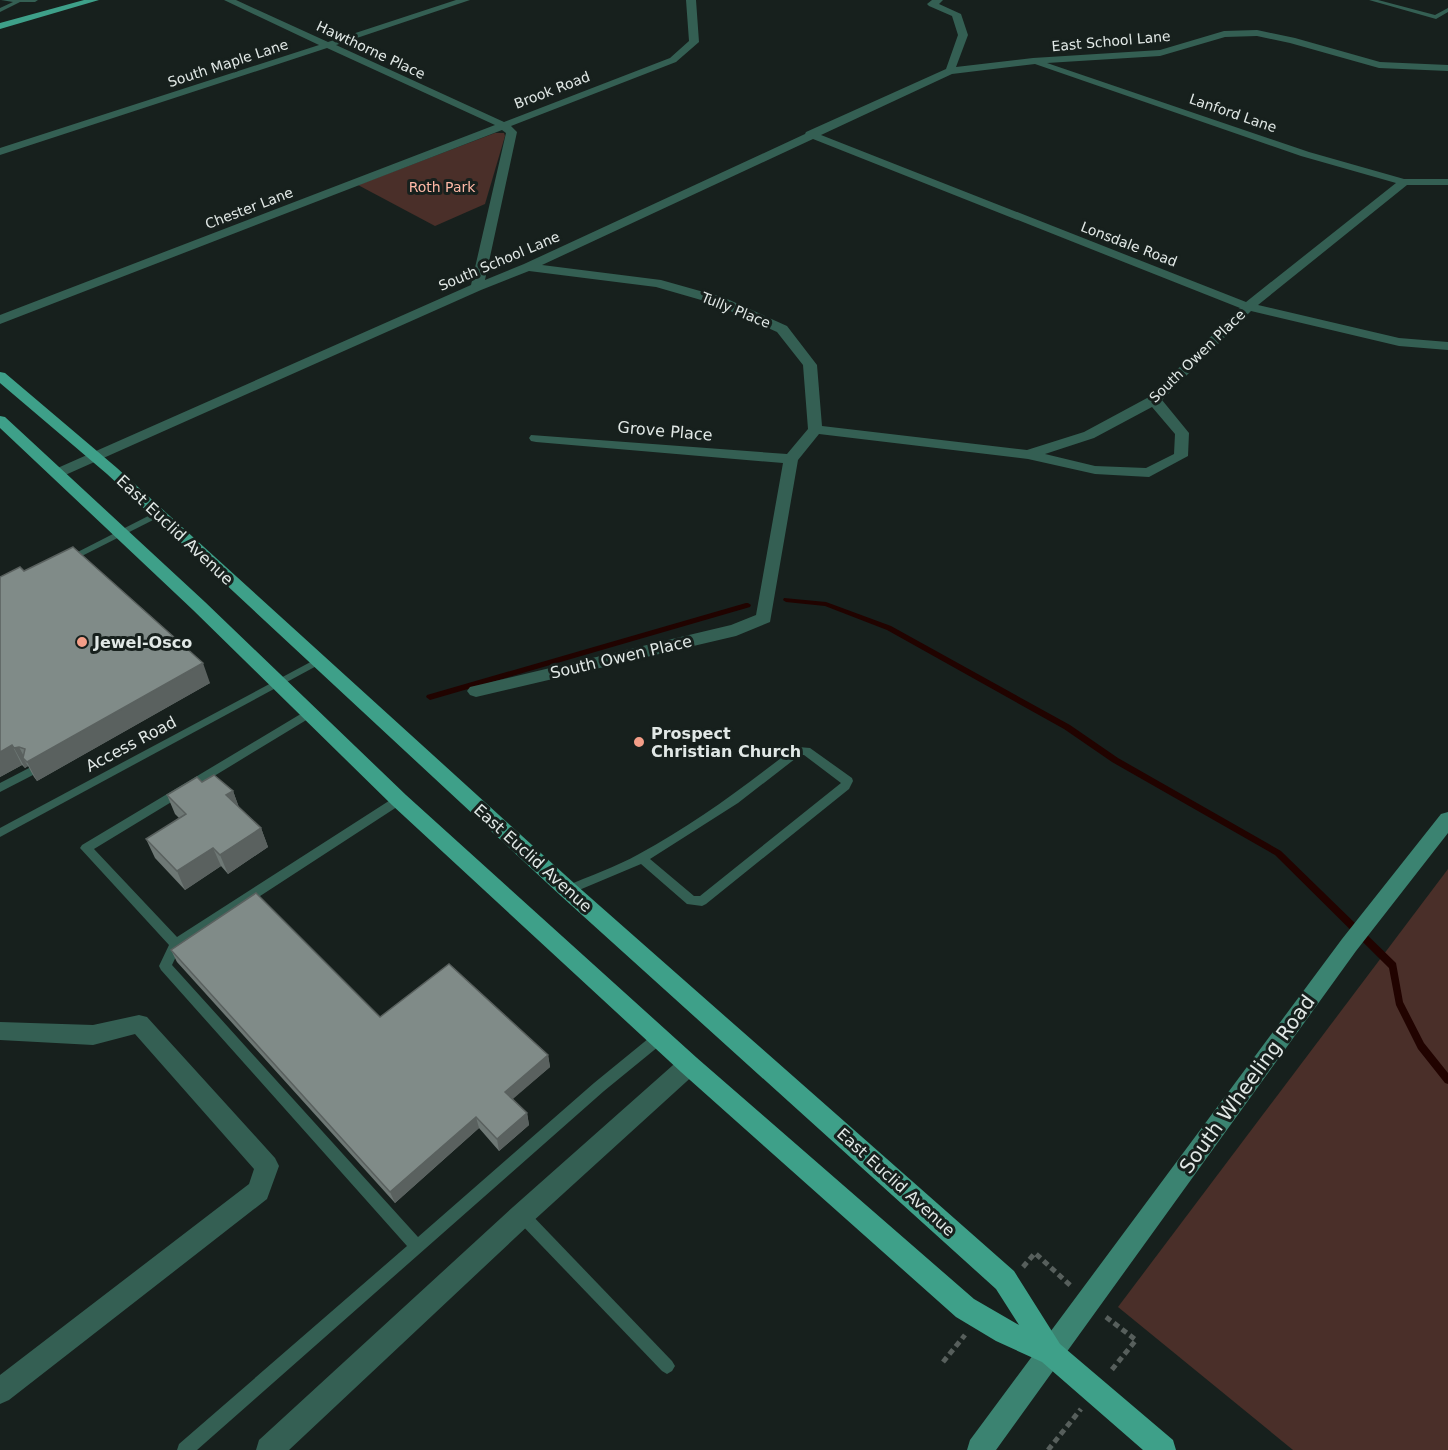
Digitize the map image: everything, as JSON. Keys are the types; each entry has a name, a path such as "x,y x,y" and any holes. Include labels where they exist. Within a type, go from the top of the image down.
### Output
{"main road":[{"path":"0,26 94,0"},
{"name":"East Euclid Avenue","path":"0,376 94,456 568,890 1005,1280 1051,1353"},
{"name":"East Euclid Avenue","path":"0,420 399,800 689,1065 965,1308 1005,1332 1051,1353 1163,1450"}],"street":[{"name":"Hawthorne Place","path":"229,0 503,125"},
{"name":"South Maple Lane","path":"0,152 465,0"},
{"name":"Brook Road","path":"503,125 673,60 694,42 691,0"},
{"path":"919,0 935,2 956,14 963,35 950,70"},
{"name":"East School Lane","path":"950,70 1033,61 1160,53 1224,34 1257,33 1292,40 1378,65 1448,68"},
{"name":"Lanford Lane","path":"1033,61 1305,154 1404,182 1448,182"},
{"name":"South School Lane","path":"58,473 477,287 528,267 950,70"},
{"name":"Brook Road","path":"477,287 512,136 512,132 503,125"},
{"name":"Chester Lane","path":"2,320 503,125"},
{"name":"Lonsdale Road","path":"810,134 1248,307 1399,342 1448,346"},
{"name":"South Owen Place","path":"815,429 1028,455 1089,435 1154,400 1248,307 1404,182"},
{"name":"Tully Place","path":"528,267 657,283 720,301 782,329 810,365 815,429"},
{"path":"1028,455 1095,470 1149,473 1181,456 1182,444 1182,433 1154,400"},
{"path":"791,459 815,429"},
{"name":"Grove Place","path":"536,438 791,459"},
{"name":"South Owen Place","path":"476,691 736,630 764,618 791,459"},
{"name":"South Wheeling Road","path":"980,1450 1349,945 1448,819"},
{"path":"0,1031 93,1035 139,1024 267,1166 259,1191 0,1391"},
{"path":"269,1450 522,1215 689,1065"}],"lane":[{"path":"4,0 35,0"},
{"path":"1372,0 1436,17 1448,10"},
{"path":"0,10 19,1"},
{"path":"59,564 158,514"},
{"name":"Access Road","path":"0,833 318,661"},
{"path":"176,944 86,848 309,713"},
{"path":"568,890 642,858 734,800 798,751 806,751 848,781 845,786 702,901 691,901 642,858"},
{"path":"0,788 29,772"},
{"path":"399,800 176,944 165,966 417,1247"},
{"path":"185,1450 598,1088 659,1038"},
{"path":"522,1215 666,1366"}],"green space":[{"name":"Roth Park","path":"495,133 504,133 505,136 485,204 435,226 358,185"},
{"path":"1448,869 1448,1450 1293,1450 1118,1307"}],"building":[{"name":"Jewel-Osco","path":"73,547 203,663 27,762 23,758 25,749 14,748 12,745 0,752 0,577 20,567 24,571"},
{"path":"214,775 233,791 226,795 261,828 220,855 213,848 177,871 146,839 186,814 167,795 197,777 202,782"},
{"path":"256,893 380,1017 449,964 548,1055 505,1092 527,1113 497,1139 476,1117 390,1192 171,950"}],"waterway":[{"path":"786,600 826,604 889,628 1067,727 1115,760 1278,853 1393,966 1399,1002 1421,1046 1448,1080"},
{"path":"430,697 748,605"}],"place":[{"name":"Jewel-Osco","path":"82,642"},
{"name":"Prospect Christian Church","path":"639,742"}]}
